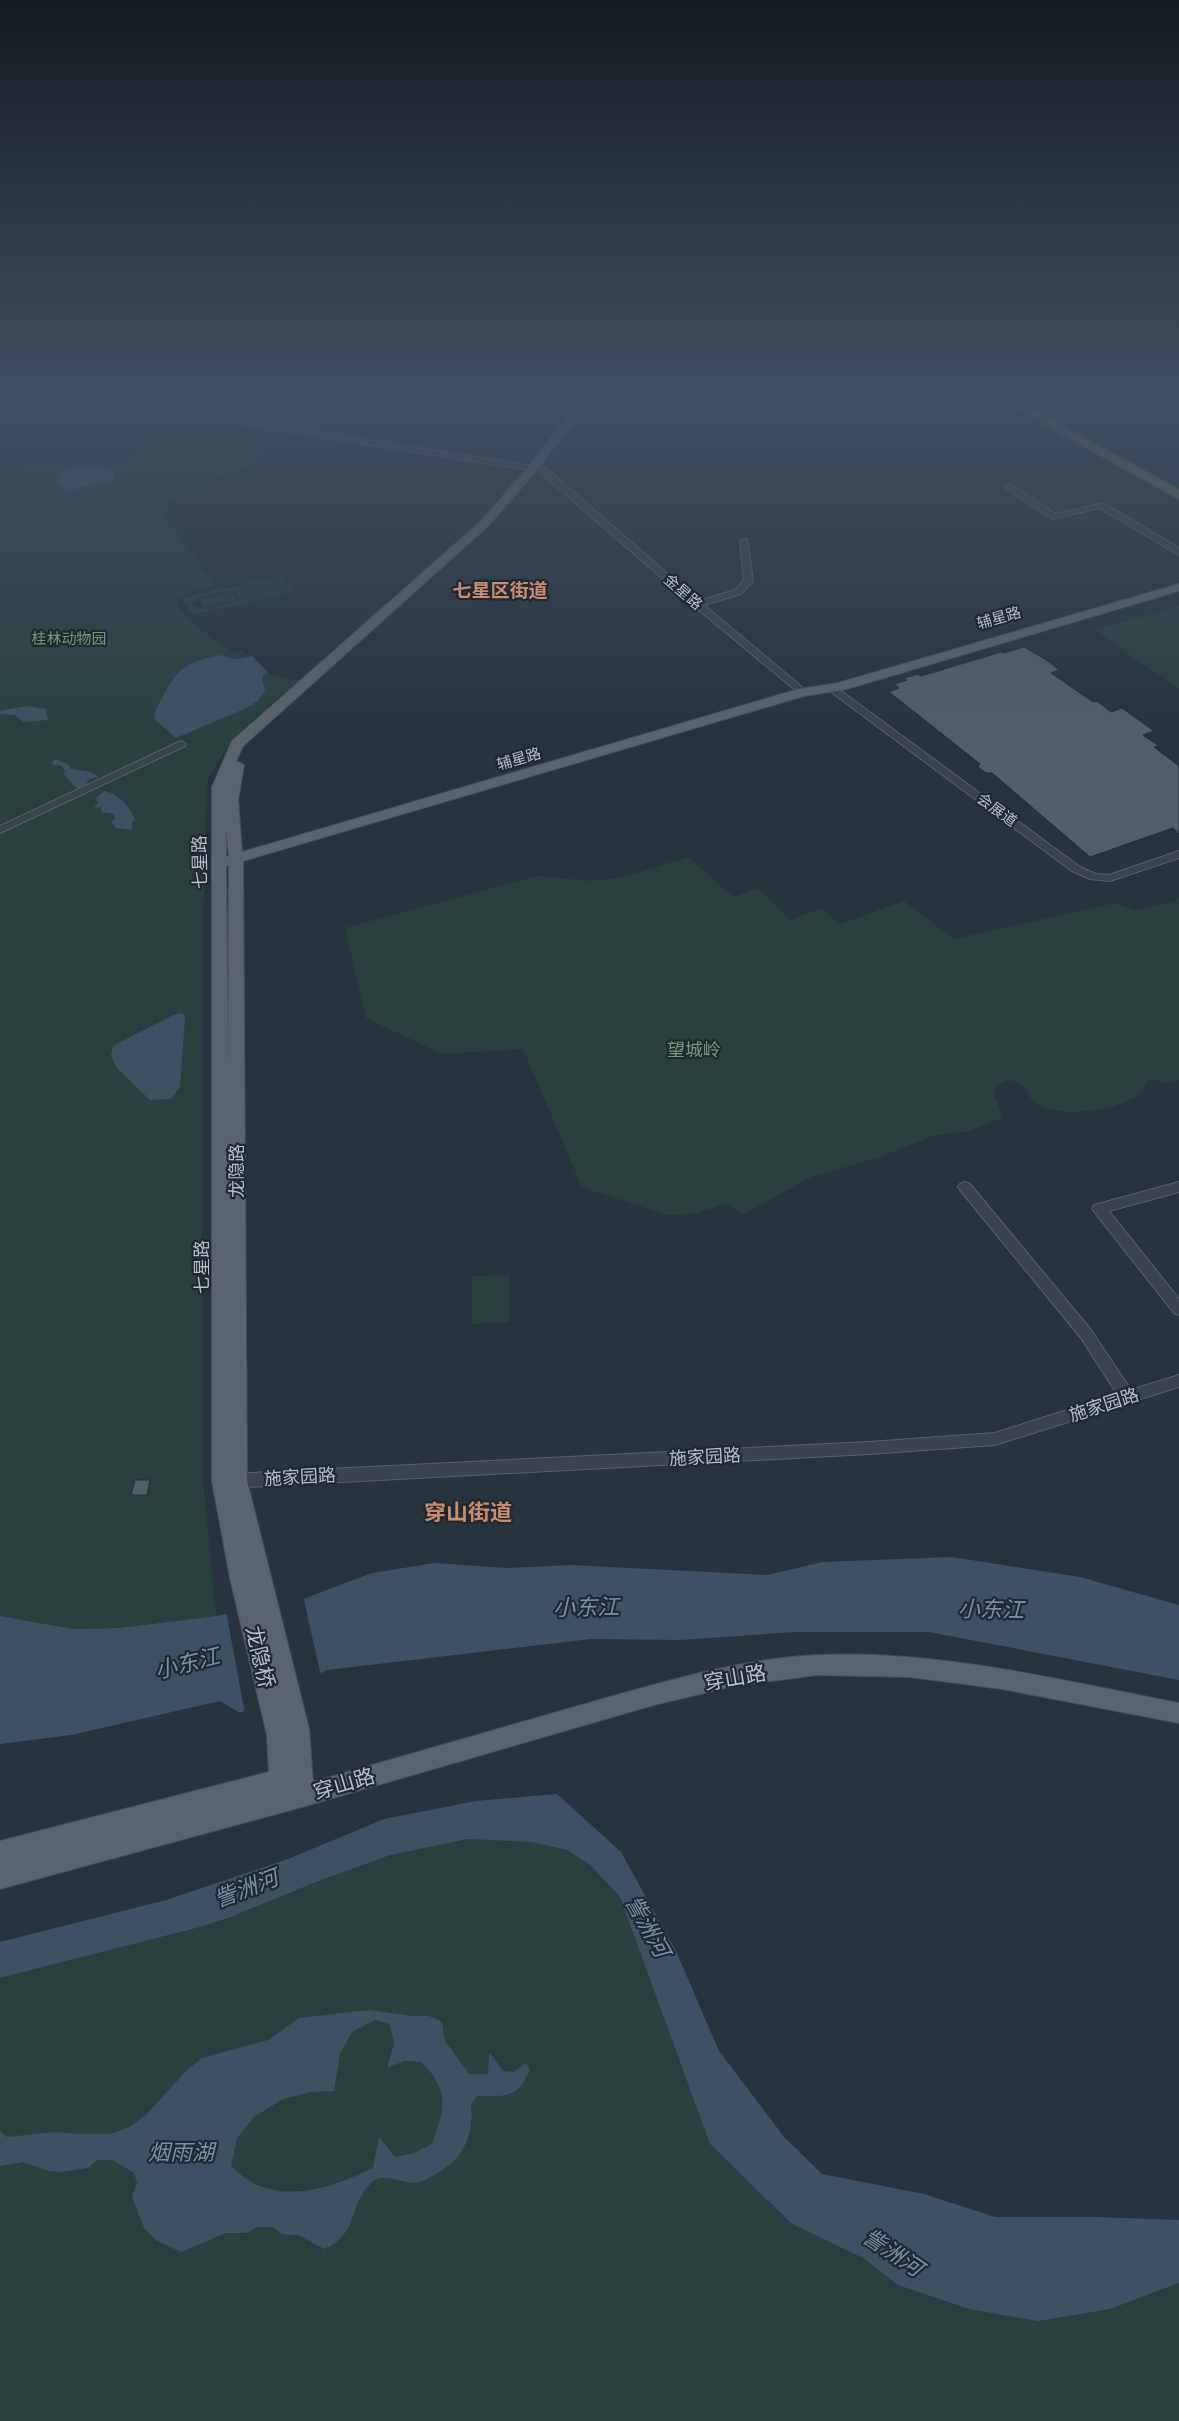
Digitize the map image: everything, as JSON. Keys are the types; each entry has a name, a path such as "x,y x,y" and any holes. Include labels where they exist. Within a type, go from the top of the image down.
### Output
{"main road":[{"name":"七星路","path":"230,1481 219,788 237,744 500,508"},
{"name":"七星路","path":"453,568 501,520 510,508"},
{"name":"辅星路","path":"830,687 836,682 1179,582"},
{"name":"辅星路","path":"219,864 804,692 839,687 1179,587"},
{"name":"龙隐路","path":"250,1576 230,1481 236,859 231,799 236,766 248,747 369,642"},
{"name":"龙隐桥","path":"250,1576 288,1732 291,1788"},
{"name":"穿山路","path":"0,1853 291,1788 734,1676 817,1666 910,1667 1002,1679 1179,1713"},
{"name":"穿山路","path":"0,1877 291,1788"}],"street":[{"name":"金星路","path":"584,508 696,604 804,692"},
{"path":"1041,508 1055,517 1089,508"},
{"path":"1105,508 1179,552"},
{"path":"696,604 738,592 749,581 744,541"},
{"name":"会展道","path":"830,687 1076,869 1094,877 1110,878 1179,854"},
{"path":"0,830 181,744"},
{"path":"1179,1186 1099,1209 1179,1310"},
{"path":"965,1187 1086,1334 1127,1397"},
{"name":"施家园路","path":"230,1481 869,1448 986,1440 995,1439 1179,1381"}],"green space":[{"name":"桂林动物园","path":"0,508 157,508 215,584 177,597 178,605 183,613 198,628 233,652 241,650 252,656 271,675 299,681 272,703 235,739 224,753 207,782 202,962 202,1470 216,1616 119,1628 73,1629 0,1616"},
{"path":"279,576 292,592 193,615 181,598","holes":["233,590 240,600 202,609 191,604 198,598"]},
{"path":"231,592 237,600 204,607 199,599"},
{"path":"1179,606 1179,689 1094,630"},
{"name":"望城岭","path":"688,857 733,897 757,888 791,920 821,908 840,924 904,901 954,939 1115,903 1135,910 1175,902 1179,896 1179,1080 1167,1083 1148,1079 1141,1093 1131,1099 1105,1108 1076,1112 1049,1109 1038,1105 1031,1099 1022,1085 1014,1081 1007,1081 996,1086 994,1094 1003,1117 970,1131 933,1136 877,1158 811,1177 744,1214 725,1204 694,1214 667,1215 582,1187 523,1049 442,1054 366,1018 345,928 538,876 592,881 625,877"},
{"path":"509,1275 509,1322 472,1324 472,1276"},
{"path":"468,1839 531,1842 567,1850 590,1865 620,1897 710,2144 792,2224 863,2258 898,2285 969,2309 1110,2309 1179,2283 1179,2421 0,2421 0,1978 200,1927 248,1910 318,1881 390,1856"}],"water":[{"path":"222,655 237,659 252,656 267,672 262,677 265,691 258,701 244,709 176,738 154,719 155,711 168,687 185,667 200,660"},
{"path":"26,706 46,709 48,720 23,722 15,715 0,714 0,711"},
{"path":"55,759 68,764 71,769 91,772 99,777 89,779 86,785 77,789 64,775 65,771 62,766 54,765 52,762"},
{"path":"104,791 119,798 130,810 135,819 132,823 132,830 116,828 111,822 115,819 114,814 102,812 101,807 94,808 98,803 96,798"},
{"path":"183,1013 185,1019 180,1087 171,1099 150,1100 117,1068 111,1056 113,1046 173,1015"},
{"name":"小东江","path":"952,1557 1080,1577 1179,1605 1179,1680 929,1632 795,1632 681,1640 591,1639 327,1670 240,1713 220,1701 71,1735 0,1744 0,1616 73,1629 119,1628 216,1616 303,1599 372,1573 435,1563 507,1568 570,1565 768,1575 822,1562"},
{"name":"訾洲河","path":"557,1794 621,1852 676,1951 719,2051 785,2138 822,2174 924,2194 995,2217 1097,2217 1179,2220 1179,2283 1110,2309 1038,2321 969,2309 898,2285 863,2258 792,2224 710,2144 620,1897 590,1865 567,1850 531,1842 468,1839 391,1855 200,1927 0,1978 0,1942 166,1900 288,1859 384,1819 476,1801"},
{"name":"烟雨湖","path":"369,2010 412,2016 429,2016 442,2022 445,2041 469,2074 488,2074 489,2052 503,2071 514,2072 526,2063 530,2070 520,2086 510,2094 477,2096 471,2104 472,2116 469,2136 460,2153 446,2168 415,2183 380,2178 371,2183 359,2201 343,2235 335,2243 324,2249 298,2235 282,2234 273,2227 258,2227 246,2233 226,2233 181,2252 156,2240 144,2228 132,2197 137,2183 134,2173 113,2160 97,2160 88,2168 60,2172 49,2171 23,2162 0,2166 0,2131 7,2137 55,2132 111,2134 129,2127 146,2115 187,2070 202,2058 268,2040 299,2018","holes":["375,2020 390,2024 394,2044 387,2068 404,2061 421,2062 437,2081 441,2091 442,2110 432,2144 414,2153 395,2157 379,2137 373,2168 329,2186 299,2191 268,2189 253,2183 231,2166 237,2138 254,2117 283,2099 311,2092 334,2091 340,2053 352,2032"]}],"pier":[{"path":"303,1596 321,1676 245,1714 226,1611"}],"building":[{"path":"1024,647 1048,661 1059,670 1051,673 1093,702 1097,701 1111,712 1122,708 1154,731 1143,735 1159,746 1154,747 1179,766 1179,834 1173,828 1090,857 992,773 986,773 978,767 980,764 889,692 899,688 894,684 907,680 904,678 918,674 921,676"},
{"path":"135,1480 150,1480 147,1495 131,1495"}],"district":[{"name":"七星区街道","path":"500,590"},
{"name":"穿山街道","path":"468,1512"}]}
